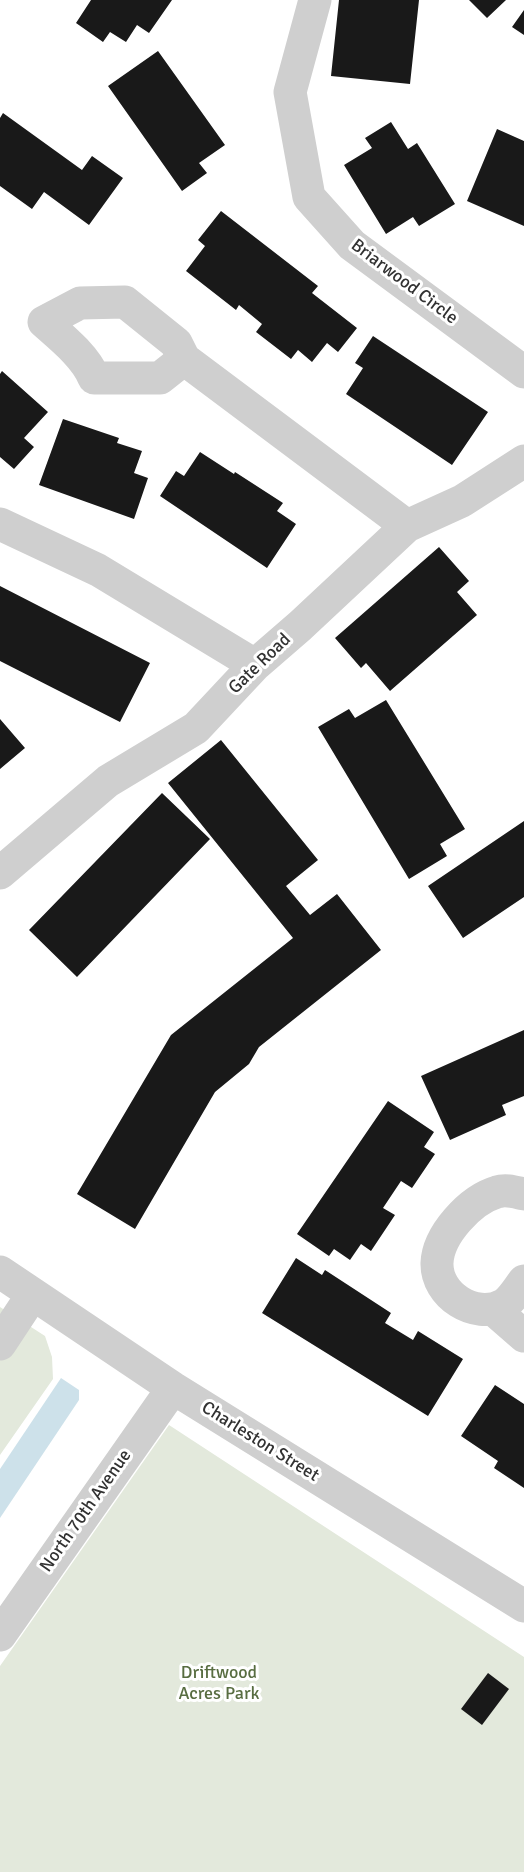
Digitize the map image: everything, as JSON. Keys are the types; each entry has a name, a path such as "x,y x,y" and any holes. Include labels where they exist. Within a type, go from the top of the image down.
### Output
{"street":[{"name":"Briarwood Circle","path":"315,0 290,92 309,197 351,245 524,372"},
{"path":"184,359 407,526"},
{"name":"Gate Road","path":"0,873 108,781 196,728 255,665 407,526 462,501 524,461"},
{"path":"0,524 98,570 255,665"},
{"path":"524,1194 498,1191 482,1198 466,1210 453,1225 440,1249 437,1264 440,1280 448,1292 462,1304 477,1310 493,1310 506,1304 524,1281"},
{"name":"Charleston Street","path":"0,1272 173,1388 524,1606"},
{"path":"0,1344 33,1294"},
{"path":"493,1310 524,1336"},
{"name":"North 70th Avenue","path":"0,1635 173,1388"}],"green space":[{"path":"0,1307 45,1336 52,1357 53,1379 0,1455"},
{"name":"Driftwood Acres Park","path":"169,1425 524,1657 524,1872 0,1872 0,1666"}],"water":[{"path":"61,1378 79,1390 79,1400 0,1518 0,1469"}],"building":[{"path":"91,0 172,0 149,33 137,25 126,42 110,32 103,42 76,23"},
{"path":"339,0 419,0 410,84 331,76"},
{"path":"469,0 506,0 487,18"},
{"path":"524,10 524,35 512,27"},
{"path":"158,51 225,145 199,163 207,173 182,191 108,86"},
{"path":"3,113 82,170 92,156 123,178 89,225 44,192 32,209 0,186 0,118"},
{"path":"391,122 408,149 417,143 455,204 419,226 413,217 386,234 344,165 372,148 365,138"},
{"path":"497,129 524,141 524,226 467,201"},
{"path":"221,211 318,286 312,293 357,328 338,352 327,343 312,362 298,350 291,359 256,332 262,324 239,305 236,310 186,271 205,246 198,240"},
{"path":"373,336 488,412 452,465 346,394 363,368 355,363"},
{"path":"2,371 48,412 24,438 34,447 14,469 0,457 0,374"},
{"path":"63,419 119,438 117,443 142,451 134,473 148,478 134,519 39,485"},
{"path":"200,452 283,503 277,511 296,524 267,568 160,496 176,471 184,476"},
{"path":"439,547 469,581 457,592 477,615 390,691 366,663 361,668 335,638"},
{"path":"0,586 150,663 120,722 0,661"},
{"path":"386,700 465,829 440,844 447,856 409,879 318,727 349,709 355,718"},
{"path":"0,719 25,748 0,769"},
{"path":"221,740 318,860 286,886 310,915 337,894 381,950 259,1047 249,1064 215,1092 135,1229 77,1194 171,1035 293,938 168,783"},
{"path":"162,793 210,839 77,977 29,930"},
{"path":"524,821 524,897 463,938 428,886"},
{"path":"524,1030 524,1096 502,1105 506,1115 450,1140 421,1076"},
{"path":"388,1101 434,1132 424,1147 435,1154 412,1188 401,1181 383,1208 395,1215 371,1251 361,1244 350,1260 334,1249 329,1256 297,1234"},
{"path":"296,1258 322,1275 325,1270 391,1313 385,1323 413,1340 418,1331 463,1359 428,1416 262,1313"},
{"path":"495,1385 524,1404 524,1488 494,1468 498,1461 461,1436"},
{"path":"488,1673 509,1689 482,1725 461,1709"}]}
